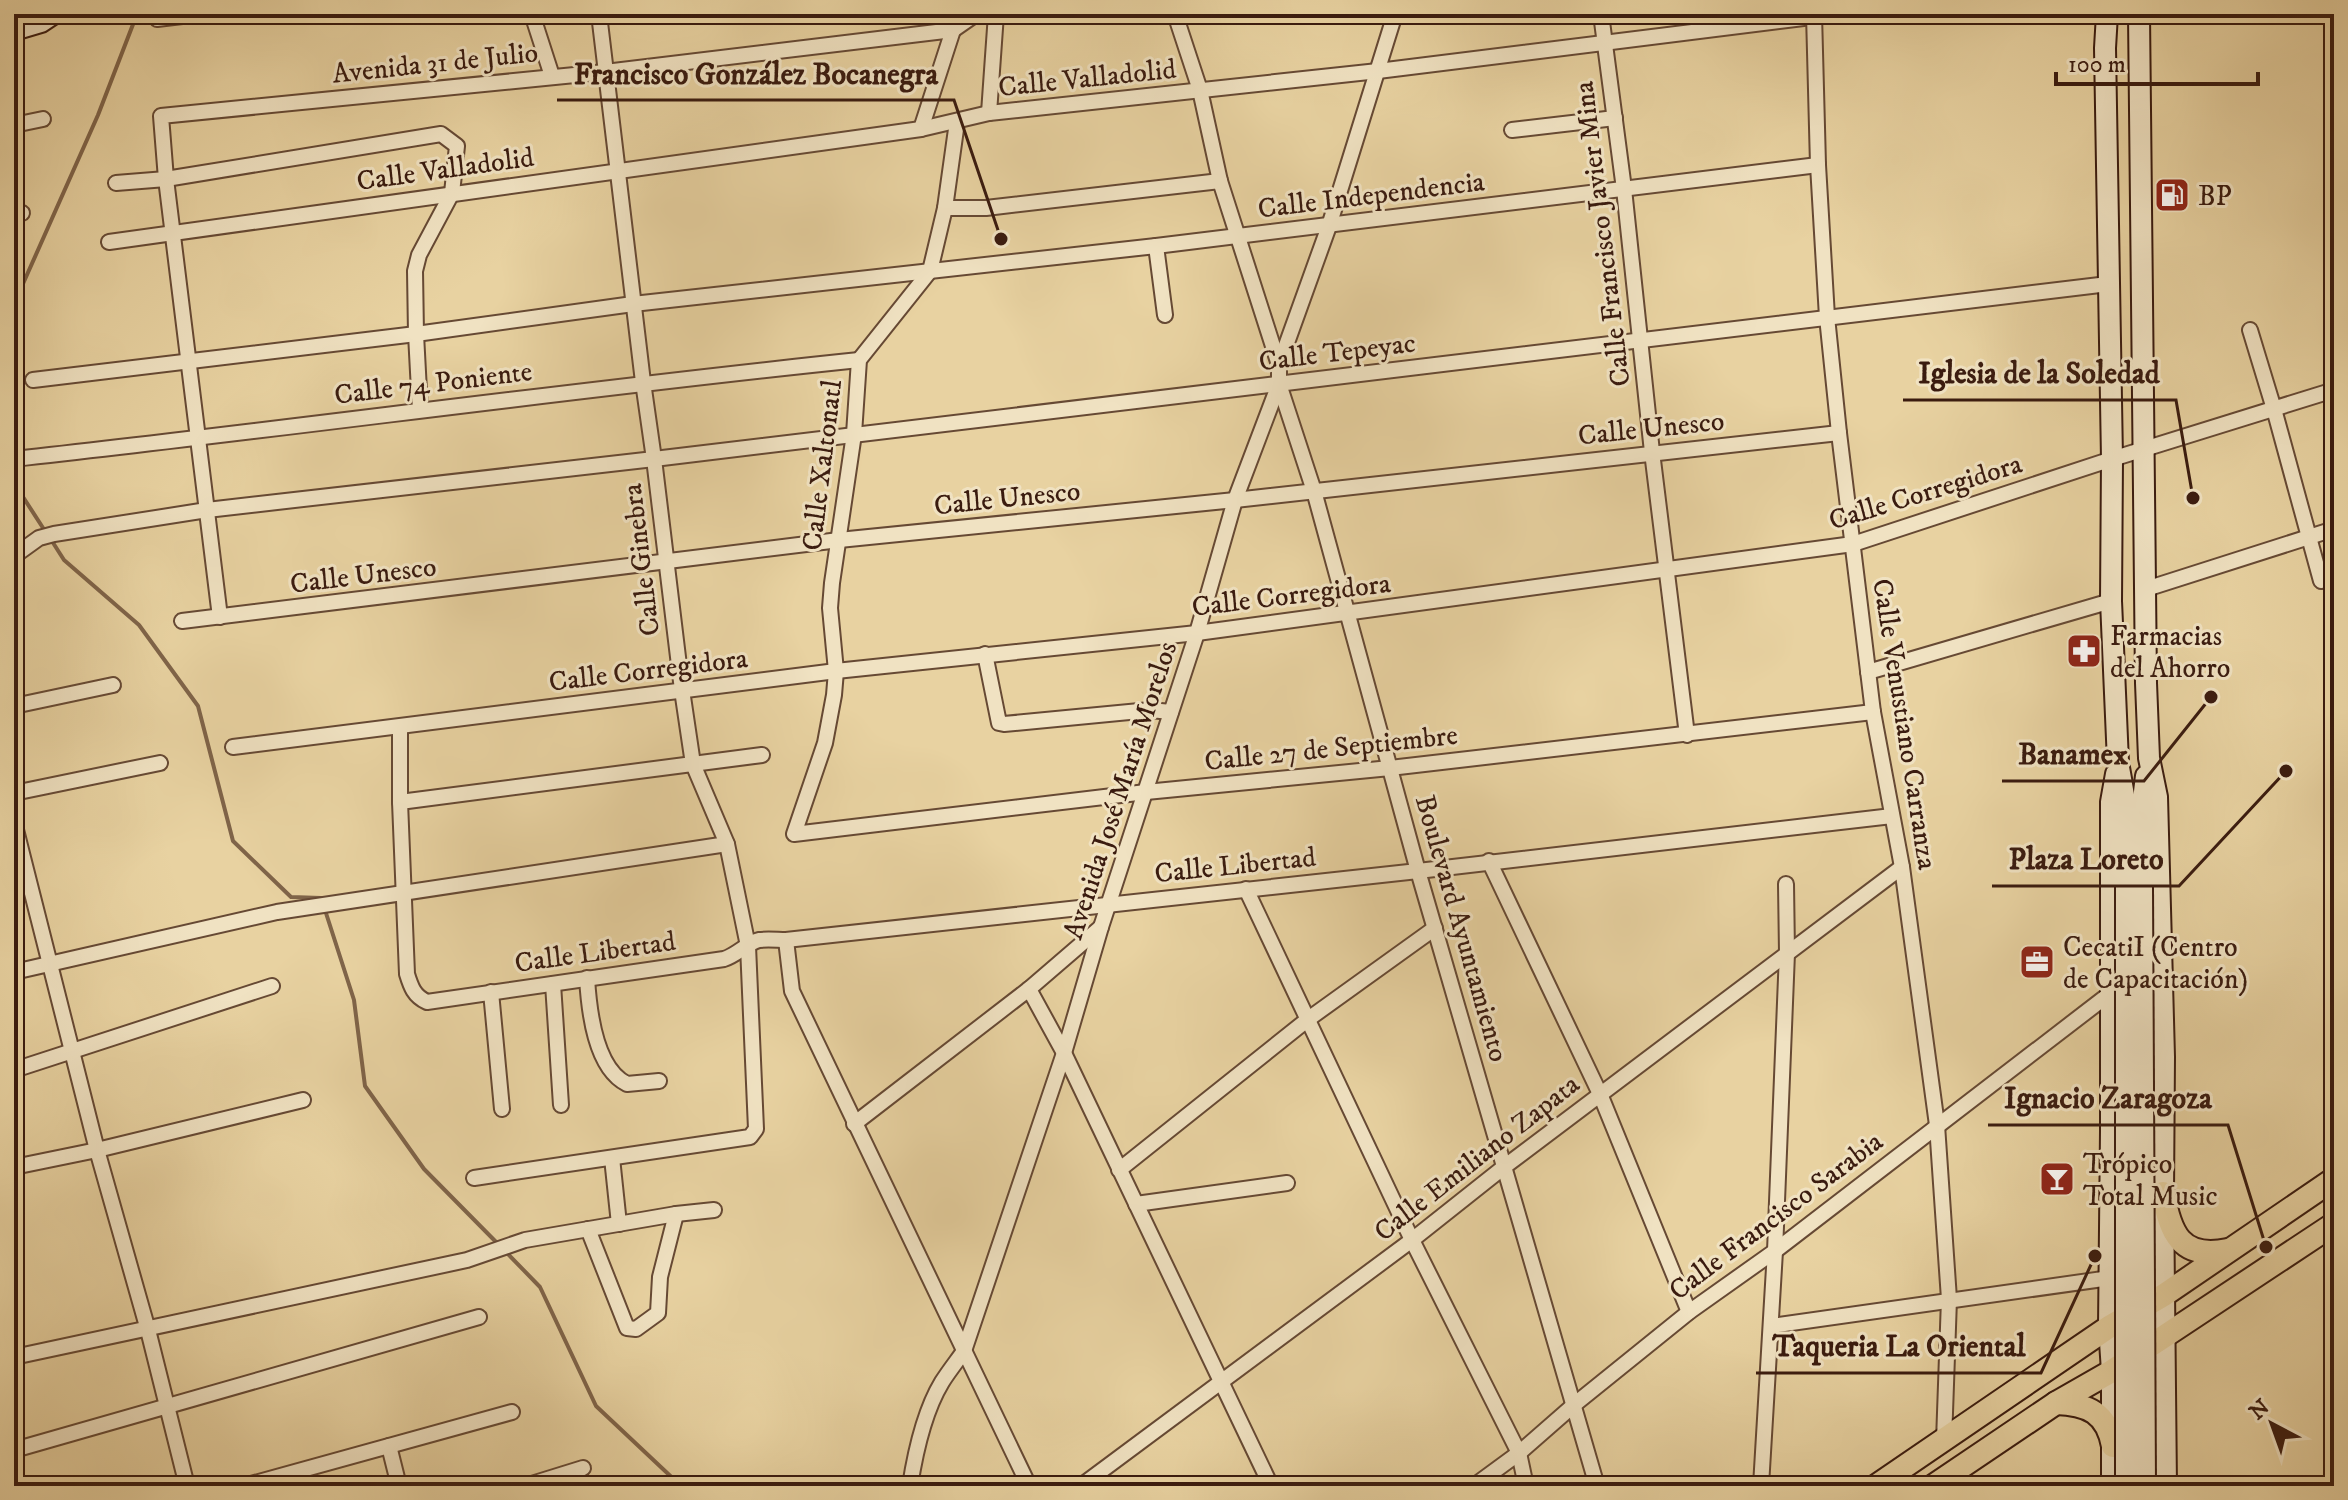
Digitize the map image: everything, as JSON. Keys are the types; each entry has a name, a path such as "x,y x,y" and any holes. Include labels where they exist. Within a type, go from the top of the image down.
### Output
{"main road":[{"path":"14,30 41,22 53,14"},
{"path":"2107,14 2111,601 2118,762 2134,887 2145,1486"},
{"path":"2117,1481 2134,887 2149,758 2139,14"},
{"path":"2149,758 2157,797 2164,1133 2166,1486"},
{"path":"2117,1481 2109,1327 2111,802 2118,762"},
{"path":"2111,1131 2132,1156 2142,1158 2152,1153 2164,1133"},
{"path":"1876,1486 2334,1179"},
{"path":"2163,1193 2168,1221 2180,1240 2200,1251 2211,1253 2233,1249"},
{"path":"1933,1486 2334,1224"},
{"path":"2056,1403 2081,1406 2098,1415 2109,1429 2113,1446"},
{"path":"2117,1481 2141,1450 2153,1452 2166,1460"}],"street":[{"path":"157,19 199,14"},
{"path":"532,14 552,76"},
{"name":"Calle Ginebra","path":"603,14 605,72 693,764 727,844 748,946 756,1129 750,1137 612,1158"},
{"path":"921,129 953,30 954,14"},
{"path":"953,30 976,14"},
{"path":"989,113 996,14"},
{"path":"1175,14 1200,90 1220,181 1279,365"},
{"name":"Avenida José María Morelos","path":"910,1486 932,1402 964,1351 1064,1053 1101,927 1197,633 1235,500 1279,384 1279,365 1329,226 1395,14"},
{"name":"Calle Francisco Javier Mina","path":"1601,14 1687,735"},
{"name":"Calle Valladolid","path":"109,242 921,129 989,113 1378,71 1836,14"},
{"name":"Calle Venustiano Carranza","path":"1814,16 1818,165 1827,317 1839,433 1873,712 1902,867 1937,1125 1949,1299 1944,1441"},
{"name":"Avenida 31 de Julio","path":"166,179 161,116 605,72 953,30"},
{"path":"1512,130 1615,118"},
{"path":"14,125 43,119"},
{"name":"Calle Xaltonatl","path":"794,834 825,743 834,695 836,671 830,608 854,434 859,360 930,271 945,208 957,122"},
{"path":"116,183 166,179 441,134 457,146 452,193 426,241 415,271 420,410"},
{"name":"Calle Independencia","path":"33,380 416,334 633,304 1329,226 1818,165"},
{"path":"166,179 220,617"},
{"path":"945,208 986,208 1220,181"},
{"path":"1156,246 1165,315"},
{"name":"Calle Tepeyac","path":"654,459 2108,284"},
{"path":"2250,330 2321,581"},
{"name":"Calle 74 Poniente","path":"14,459 198,439 643,382 859,360"},
{"name":"Boulevard Ayuntamiento","path":"1279,384 1314,491 1418,871 1597,1486"},
{"name":"Calle Corregidora","path":"233,747 836,671 1197,633 1853,544 2334,390"},
{"name":"Calle Unesco","path":"182,621 839,540 1839,433"},
{"path":"14,556 39,538 54,534 207,510 654,459"},
{"path":"2146,589 2334,529"},
{"path":"1868,672 2111,601"},
{"path":"985,654 999,723 1150,710 1171,712"},
{"path":"14,706 113,685"},
{"name":"Calle 27 de Septiembre","path":"794,834 1873,712"},
{"path":"400,727 405,894"},
{"path":"400,802 762,755"},
{"path":"14,793 160,763"},
{"name":"Calle Libertad","path":"405,894 407,974 412,990 427,1002 724,959 762,940 786,940 1418,871 1892,816"},
{"path":"14,822 187,1486"},
{"path":"14,972 277,912 727,844"},
{"path":"1489,861 1600,1094 1689,1312"},
{"name":"Calle Emiliano Zapata","path":"1081,1486 1412,1240 1902,867"},
{"path":"1761,1486 1775,1251 1787,953 1786,884"},
{"path":"1246,889 1412,1240 1519,1453 1526,1486"},
{"path":"854,1124 1029,989 1101,927"},
{"path":"1119,1170 1307,1020 1435,928"},
{"path":"786,940 792,991 1029,1486"},
{"path":"587,978 589,1008 595,1031 605,1062 614,1075 627,1084 659,1081"},
{"path":"553,984 561,1105"},
{"path":"14,1070 272,986"},
{"path":"1029,989 1064,1053 1271,1486"},
{"path":"491,992 502,1109"},
{"name":"Calle Francisco Sarabia","path":"1474,1486 1519,1453 1689,1312 1775,1251 2112,992"},
{"path":"14,1167 303,1100"},
{"path":"474,1178 612,1158 619,1224"},
{"path":"1136,1204 1287,1183"},
{"path":"14,1357 467,1260 525,1240 714,1210"},
{"path":"588,1229 627,1328 636,1329 658,1313 660,1277 676,1214"},
{"path":"1771,1326 2110,1278"},
{"path":"14,1450 479,1317"},
{"path":"244,1486 512,1412"},
{"path":"389,1446 399,1486"},
{"path":"525,1486 583,1468"}],"waterway":[{"path":"14,304 98,115 137,14"},
{"path":"14,483 45,531"},
{"path":"50,538 64,560 139,625 198,706 233,841 291,897 321,898 323,901"},
{"path":"325,910 354,1000 365,1086 424,1169 500,1246"},
{"path":"506,1252 540,1287 596,1406 681,1486"}],"place":[{"name":"BP","path":"2172,195"},
{"name":"Francisco González Bocanegra","path":"1001,239"},
{"name":"Iglesia de la Soledad","path":"2193,498"},
{"name":"Farmacias del Ahorro","path":"2084,651"},
{"name":"Banamex","path":"2211,697"},
{"name":"Plaza Loreto","path":"2286,771"},
{"name":"CecatiI (Centro de Capacitación)","path":"2037,962"},
{"name":"Trópico Total Music","path":"2057,1179"},
{"name":"Ignacio Zaragoza","path":"2266,1247"},
{"name":"Taqueria La Oriental","path":"2095,1256"}]}
